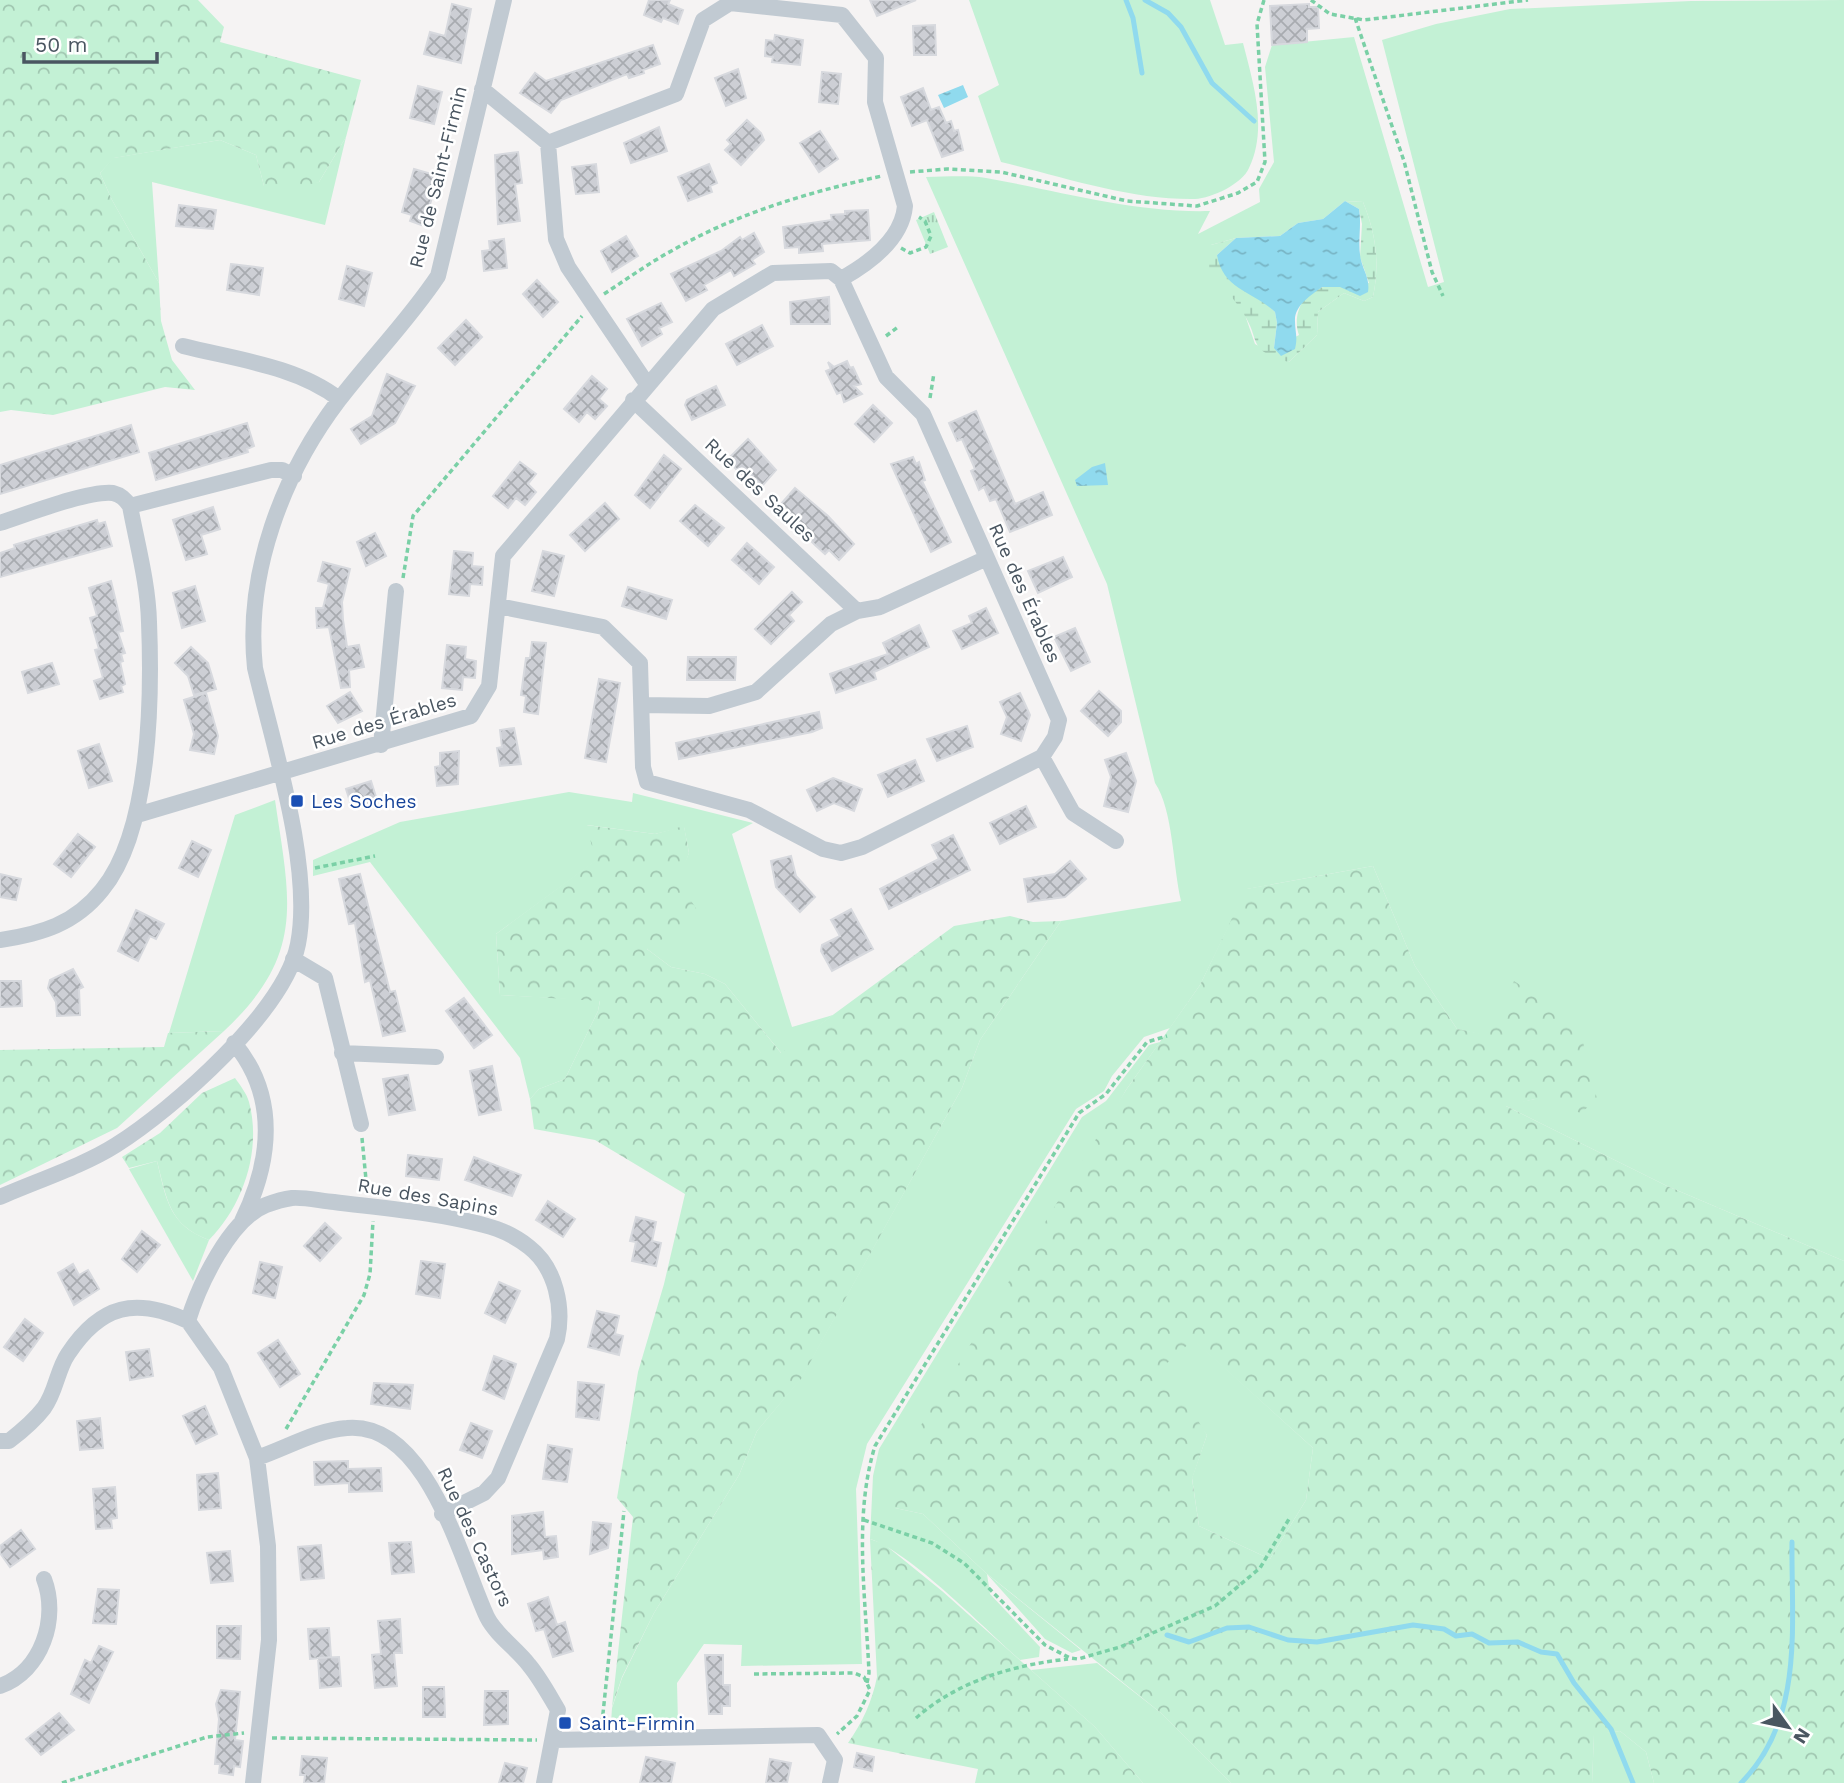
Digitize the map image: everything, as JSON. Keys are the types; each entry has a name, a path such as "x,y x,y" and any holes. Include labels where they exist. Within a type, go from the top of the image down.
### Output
{"street":[{"name":"Rue de Saint-Firmin","path":"0,1197 115,1146 166,1108 260,1017 293,959 298,944 301,910 300,873 255,668 252,638 256,580 278,509 320,426 339,399 418,307 438,276 504,0"},
{"path":"548,143 676,94 703,20 730,3 816,6 842,15 876,58 876,102 904,210 903,222 888,241 865,266 841,279"},
{"path":"482,89 548,143 556,239 568,267 647,384"},
{"name":"Rue des Érables","path":"137,815 280,775 471,716 489,686 503,556 713,309 773,273 831,271 841,279 886,377 923,414 1059,720 1055,737 1042,757"},
{"path":"183,346 295,376 321,385 339,399"},
{"name":"Rue des Saules","path":"633,400 857,611"},
{"path":"130,506 271,470 282,470 294,477"},
{"path":"0,523 110,493 122,496 130,506 149,620 149,712 137,815 124,853 103,890 79,913 37,935 0,940"},
{"path":"642,705 709,706 756,692 831,624 857,611 880,607 987,558"},
{"path":"381,745 396,590"},
{"path":"498,606 603,627 640,663 643,767 647,782 749,810 824,849 841,853 862,847 1042,757 1073,813 1116,841"},
{"path":"293,959 326,978 361,1124"},
{"path":"234,1043 256,1075 266,1124 265,1161 242,1222"},
{"path":"342,1053 436,1057"},
{"name":"Rue des Sapins","path":"188,1321 198,1289 242,1222 265,1205 293,1198 369,1206 477,1224 508,1234 530,1248 542,1260 558,1295 561,1319 557,1339 509,1460 498,1478 484,1493 442,1514"},
{"path":"0,1441 9,1441 34,1421 46,1405 67,1354 98,1320 129,1307 159,1308 188,1321 220,1368 257,1458 268,1545 269,1605 267,1674 253,1783"},
{"name":"Rue des Castors","path":"257,1458 324,1431 351,1427 371,1431 412,1457 442,1514 489,1620 530,1665 558,1710 544,1783"},
{"path":"0,1686 22,1673 37,1655 46,1635 51,1597 44,1579"},
{"path":"554,1740 818,1735 835,1760 830,1783"}],"path":[{"path":"896,173 947,169 1002,172 1127,201 1196,206 1238,193 1257,182 1265,162 1257,24 1264,0"},
{"path":"1311,0 1330,14 1364,20 1528,0"},
{"path":"1355,18 1404,161 1432,272 1443,296"},
{"path":"888,241 910,253 926,247 931,236 925,221 904,210"},
{"path":"923,414 930,402 934,373"},
{"path":"300,873 323,865 375,856"},
{"path":"867,1683 864,1520 866,1473 875,1446 1079,1113 1106,1094 1147,1042 1167,1035"},
{"path":"280,1450 280,1440 364,1295 374,1242 361,1124"},
{"path":"600,1739 624,1511"},
{"path":"916,1718 933,1703 978,1679 1030,1663 1070,1658 1119,1647 1215,1606 1260,1567 1289,1519"},
{"path":"864,1520 932,1544 964,1563 1045,1645 1070,1658"},
{"path":"754,1674 855,1673 864,1677 870,1689 857,1716 824,1744"},
{"path":"62,1783 207,1737 260,1735 554,1740"}],"green space":[{"path":"0,0 198,0 224,27 220,42 361,80 346,137 319,182 282,193 264,186 256,155 220,140 114,158 100,173 112,200 159,283 161,321 172,360 195,390 165,387 53,415 11,410 0,412"},
{"path":"969,0 1210,0 1225,45 1243,43 1251,74 1258,121 1255,153 1249,168 1226,189 1195,199 1122,192 1001,162 978,96 999,85"},
{"path":"1844,0 1844,1261 1667,1186 1504,1105 1535,1099 1488,1036 1457,1029 1415,966 1373,866 1247,889 1200,985 1170,1028 1144,1037 1112,1076 1104,1091 1076,1109 867,1444 856,1489 862,1664 741,1666 742,1645 704,1644 677,1683 678,1723 611,1723 612,1708 622,1678 654,1613 739,1475 757,1431 801,1378 962,1088 980,1040 1061,921 1181,901 1166,808 1155,783 1107,584 926,177 978,177 1125,205 1210,211 1198,234 1260,202 1259,189 1274,162 1265,67 1272,45 1354,37 1428,287 1444,282 1382,40 1436,24 1510,9 1691,1","holes":["1345,201 1363,202 1376,249 1373,297 1364,301 1344,293 1318,312 1317,335 1289,362 1255,344 1245,315 1211,245 1236,238 1280,236 1298,223 1323,219"]},
{"path":"346,137 325,225 152,182 159,283 112,200 100,173 113,158 220,140 256,155 264,186 319,182"},
{"path":"1345,201 1363,202 1371,226 1376,249 1373,297 1364,301 1344,293 1318,312 1317,335 1289,362 1275,358 1260,349 1239,307 1208,268 1211,245 1236,238 1217,255 1275,312 1277,323 1274,348 1299,335 1298,313 1310,293 1335,285 1369,283 1360,257 1362,224 1359,209"},
{"path":"934,212 948,247 930,254 916,220"},
{"path":"569,792 632,802 633,793 753,823 732,834 792,1027 833,1015 782,1054 725,984 705,974 671,967 647,949 689,853 684,827 655,834 587,825 597,860 496,934 500,995 600,1000 598,1011 565,1079 539,1089 530,1099 520,1058 370,862 313,876 313,860 400,822"},
{"path":"275,800 287,898 286,925 280,951 269,977 224,1031 169,1033 235,815"},
{"path":"586,825 655,834 684,826 689,853 679,881 700,915 647,949 671,967 705,974 725,984 781,1053 954,926 1010,916 1033,922 1061,921 980,1040 962,1088 801,1379 757,1431 739,1475 654,1613 622,1677 612,1707 633,1517 617,1498 638,1372 664,1284 685,1194 595,1140 534,1129 530,1099 539,1089 565,1079 598,1011 600,1001 500,995 496,934 596,860"},
{"path":"1373,866 1415,966 1457,1029 1488,1035 1514,981 1552,1006 1583,1042 1597,1099 1581,1113 1535,1099 1506,1106 1667,1186 1844,1261 1844,1783 1654,1783 1646,1752 1620,1731 1594,1735 1592,1783 1231,1783 1161,1713 986,1573 923,1514 895,1508 891,1474 1126,1090 1200,985 1246,889","holes":["1193,1340 1313,1448 1306,1500 1270,1559 1199,1526 1192,1479 1207,1435 1192,1411 1157,1372"]},
{"path":"224,1031 117,1128 0,1185 0,1050 164,1047 168,1033"},
{"path":"1160,1042 1126,1090 895,1508 923,1514 986,1573 1081,1650 1072,1653 1045,1639 987,1574 990,1594 1040,1647 1039,1657 1020,1660 926,1575 905,1559 870,1539 873,1476 879,1449 1082,1117 1106,1101 1149,1045"},
{"path":"235,1078 249,1102 253,1139 251,1158 240,1194 221,1226 209,1240 185,1227 172,1210 157,1161 129,1168 122,1157 160,1133 202,1093"},
{"path":"157,1161 171,1209 185,1227 209,1240 193,1281 129,1169"},
{"path":"1193,1339 1313,1448 1306,1500 1270,1559 1199,1526 1192,1478 1207,1435 1156,1372"},
{"path":"870,1539 884,1544 942,1591 1095,1727 1143,1783 975,1783 978,1769 848,1743 866,1712 877,1677"},
{"path":"1097,1663 1161,1713 1231,1783 1143,1783 1095,1727 1031,1670"},
{"path":"1620,1731 1646,1752 1654,1783 1592,1783 1594,1734"}],"water":[{"path":"963,85 968,97 944,108 938,95"},
{"path":"1345,201 1359,209 1360,254 1368,292 1360,296 1340,287 1322,287 1297,310 1295,349 1281,356 1274,348 1277,323 1275,312 1232,283 1220,267 1217,255 1236,238 1280,236 1298,223 1323,219"},
{"path":"1105,463 1108,485 1077,486 1075,480 1092,467"}],"building":[{"path":"649,0 670,0 668,4 683,10 678,24 663,18 661,22 644,15"},
{"path":"870,0 916,0 877,16"},
{"path":"452,4 471,9 461,63 424,54 430,32 445,36"},
{"path":"1309,4 1309,7 1318,7 1319,28 1307,29 1307,42 1272,45 1270,6"},
{"path":"935,25 936,55 914,55 913,26"},
{"path":"775,35 803,40 800,65 772,62 773,57 765,56 766,40 774,41"},
{"path":"653,45 660,64 643,70 644,73 629,78 627,74 561,100 551,113 520,93 535,73 546,81"},
{"path":"738,69 746,98 726,106 715,78"},
{"path":"822,72 841,74 838,104 819,102"},
{"path":"418,86 442,92 434,124 410,118"},
{"path":"923,88 931,110 939,107 946,123 951,121 954,131 958,130 963,150 942,157 927,120 912,126 901,97"},
{"path":"747,120 761,133 764,140 741,165 725,150 731,144 727,140"},
{"path":"659,127 667,151 631,163 624,143"},
{"path":"820,131 838,159 819,172 800,143"},
{"path":"518,152 522,183 515,184 520,221 498,224 495,155"},
{"path":"596,164 599,192 576,194 572,167"},
{"path":"709,164 717,183 710,186 712,192 688,201 678,177"},
{"path":"414,169 438,176 424,226 410,221 412,215 402,212"},
{"path":"179,205 216,210 213,229 176,226"},
{"path":"868,210 870,240 822,244 823,251 799,253 799,247 785,248 783,227 832,220 831,215 845,214 845,211"},
{"path":"754,233 764,252 752,260 755,264 734,276 731,270 704,285 707,290 686,301 671,274 721,251 740,237 742,240"},
{"path":"626,236 638,256 612,272 601,251"},
{"path":"504,239 507,268 484,271 482,251 490,250 489,241"},
{"path":"231,264 263,268 259,295 227,290"},
{"path":"347,266 372,273 364,306 339,299"},
{"path":"537,280 558,302 543,317 523,294"},
{"path":"829,297 830,324 791,324 790,302"},
{"path":"661,303 672,322 659,328 662,334 642,346 627,319"},
{"path":"466,320 482,337 455,365 438,348"},
{"path":"762,325 773,346 737,365 726,344"},
{"path":"847,361 861,384 854,386 862,394 844,402 841,392 837,394 826,371 831,369 828,362 834,367"},
{"path":"387,374 415,386 395,423 361,444 351,429 372,416"},
{"path":"592,376 607,389 599,399 607,406 595,419 587,412 579,422 564,409"},
{"path":"716,386 725,405 692,420 685,405 687,400"},
{"path":"873,405 892,423 874,442 855,424"},
{"path":"976,411 1015,504 1043,492 1052,515 1010,532 996,499 990,501 984,487 979,490 971,471 975,469 962,439 957,441 949,423"},
{"path":"247,423 254,446 247,449 248,452 156,480 149,453"},
{"path":"131,425 139,452 0,494 0,465"},
{"path":"748,439 776,470 762,486 748,473 744,477 727,460"},
{"path":"664,455 681,469 650,508 635,495"},
{"path":"913,457 916,464 919,462 925,480 922,481 951,542 931,552 891,464"},
{"path":"520,462 536,474 528,484 536,492 525,505 516,498 508,508 493,496"},
{"path":"795,488 828,516 854,544 839,560 829,550 825,554 815,545 808,538 812,533 781,504"},
{"path":"605,503 619,519 585,551 570,535"},
{"path":"695,505 724,528 708,546 680,521"},
{"path":"213,507 220,529 201,535 207,554 186,560 173,520"},
{"path":"97,520 98,524 105,522 112,546 0,577 0,553 15,548 14,545"},
{"path":"375,533 386,556 366,566 357,542"},
{"path":"747,543 774,567 759,584 732,560"},
{"path":"454,551 473,553 472,566 483,567 482,585 470,584 469,596 449,594"},
{"path":"543,551 564,556 554,596 532,591"},
{"path":"1063,557 1072,577 1038,593 1028,571"},
{"path":"323,562 350,569 342,602 343,620 347,647 359,645 364,667 349,670 350,687 341,688 329,627 317,628 316,608 323,608 329,584 318,581"},
{"path":"111,581 123,631 118,632 125,653 121,654 123,661 120,662 125,684 121,686 123,692 100,699 94,681 103,678 95,650 99,649 90,618 97,616 89,588"},
{"path":"195,586 205,621 182,628 173,593"},
{"path":"628,587 672,600 666,619 622,606"},
{"path":"792,592 802,602 789,615 794,621 771,644 755,629"},
{"path":"986,608 998,633 962,649 953,631 972,623 969,616"},
{"path":"919,625 929,647 874,672 876,679 836,693 830,674 888,654 883,643"},
{"path":"1075,628 1090,662 1071,671 1054,637"},
{"path":"532,642 546,643 538,714 524,712 526,696 521,695 526,658 530,658"},
{"path":"447,645 466,647 465,659 476,661 475,678 463,677 462,690 442,688"},
{"path":"191,647 208,663 216,689 194,695 188,676 175,663"},
{"path":"688,657 736,657 735,680 687,680"},
{"path":"52,663 59,684 28,693 22,672"},
{"path":"599,679 620,683 606,762 585,758"},
{"path":"1099,691 1121,711 1121,722 1108,736 1081,711"},
{"path":"350,692 362,711 338,723 327,706"},
{"path":"206,693 218,736 214,754 190,750 194,734 184,700"},
{"path":"1020,693 1030,715 1021,741 1001,734 1007,717 1000,702"},
{"path":"819,712 822,728 812,732 679,759 676,743"},
{"path":"967,726 973,747 937,761 927,739"},
{"path":"514,728 521,764 500,766 497,748 502,747 500,730"},
{"path":"99,744 112,781 89,788 78,751"},
{"path":"459,751 458,784 437,786 435,767 440,766 440,753"},
{"path":"1126,753 1136,781 1128,812 1104,806 1111,777 1105,760"},
{"path":"915,760 924,781 888,797 878,775"},
{"path":"833,778 862,789 854,811 834,803 817,811 807,790"},
{"path":"371,781 377,800 352,808 346,789"},
{"path":"1026,806 1036,827 1000,844 990,823"},
{"path":"78,834 95,847 71,877 54,864"},
{"path":"953,835 970,870 889,909 880,889 939,859 932,845"},
{"path":"192,841 211,850 198,877 179,868"},
{"path":"791,856 796,876 815,897 800,912 776,887 771,861"},
{"path":"1070,861 1086,879 1065,897 1028,902 1024,879 1055,874"},
{"path":"0,874 21,879 16,900 0,897"},
{"path":"360,874 390,992 395,991 405,1031 383,1036 370,980 365,982 355,923 349,924 339,879"},
{"path":"851,909 873,949 832,971 821,951 822,945 840,936 831,920"},
{"path":"136,910 164,924 156,939 150,936 138,961 118,951"},
{"path":"73,969 83,987 79,989 80,1015 57,1016 56,1002 48,988 50,980"},
{"path":"0,981 21,981 22,1006 0,1007"},
{"path":"464,998 492,1035 474,1048 446,1011"},
{"path":"492,1066 501,1110 479,1115 470,1071"},
{"path":"408,1075 415,1110 389,1115 383,1079"},
{"path":"408,1155 442,1159 439,1180 406,1176"},
{"path":"474,1157 521,1175 512,1196 465,1180"},
{"path":"548,1201 575,1219 563,1237 536,1220"},
{"path":"636,1217 656,1222 652,1241 661,1243 656,1266 632,1261 636,1242 630,1241"},
{"path":"325,1223 341,1238 320,1261 304,1246"},
{"path":"142,1231 160,1245 137,1272 122,1259"},
{"path":"421,1261 445,1264 440,1298 416,1294"},
{"path":"260,1262 282,1267 275,1298 253,1293"},
{"path":"73,1264 79,1275 88,1270 99,1289 74,1305 58,1273"},
{"path":"499,1282 520,1291 505,1323 485,1313"},
{"path":"597,1311 619,1316 615,1334 623,1336 619,1355 588,1347"},
{"path":"25,1319 43,1333 23,1361 4,1347"},
{"path":"278,1340 300,1374 280,1387 258,1353"},
{"path":"149,1349 153,1376 130,1380 126,1352"},
{"path":"494,1356 516,1364 504,1399 483,1390"},
{"path":"578,1382 604,1385 599,1420 576,1417"},
{"path":"374,1383 413,1385 410,1409 371,1404"},
{"path":"205,1406 217,1434 196,1444 183,1416"},
{"path":"100,1418 103,1448 80,1450 77,1421"},
{"path":"471,1423 492,1431 482,1458 460,1450"},
{"path":"548,1445 572,1449 567,1482 543,1479"},
{"path":"348,1461 348,1469 381,1468 382,1491 349,1492 349,1483 315,1485 314,1462"},
{"path":"218,1473 221,1508 199,1510 197,1475"},
{"path":"115,1487 117,1518 111,1519 112,1528 96,1529 93,1489"},
{"path":"543,1512 545,1537 556,1536 558,1557 544,1559 543,1550 512,1554 512,1516"},
{"path":"593,1522 611,1524 608,1548 590,1554"},
{"path":"21,1530 35,1549 10,1567 0,1553 0,1546"},
{"path":"411,1542 414,1572 392,1574 389,1543"},
{"path":"321,1545 324,1578 301,1580 298,1547"},
{"path":"230,1551 233,1581 211,1583 207,1553"},
{"path":"98,1589 119,1590 116,1624 93,1623"},
{"path":"548,1597 557,1625 565,1622 573,1651 553,1657 544,1629 536,1631 528,1604"},
{"path":"400,1619 402,1653 394,1653 397,1686 375,1688 372,1655 381,1654 378,1621"},
{"path":"217,1626 241,1626 240,1659 217,1658"},
{"path":"329,1628 331,1657 310,1659 308,1629"},
{"path":"99,1646 113,1652 89,1703 71,1694 85,1660 91,1663"},
{"path":"705,1655 723,1655 723,1685 730,1685 730,1706 722,1706 722,1714 709,1714"},
{"path":"339,1657 341,1686 320,1688 318,1658"},
{"path":"423,1687 444,1687 445,1717 423,1717"},
{"path":"221,1690 240,1692 235,1740 243,1741 240,1767 234,1766 233,1775 219,1773 220,1764 215,1764 219,1719 216,1704"},
{"path":"485,1691 508,1691 508,1724 484,1725"},
{"path":"59,1713 74,1730 41,1755 26,1739"},
{"path":"857,1753 874,1757 872,1771 854,1767"},
{"path":"302,1756 327,1758 324,1783 304,1783 305,1775 300,1775"},
{"path":"646,1757 675,1763 671,1783 640,1783"},
{"path":"770,1759 791,1763 787,1783 766,1783"},
{"path":"505,1763 527,1768 523,1783 499,1783"}],"waterway":[{"path":"1126,0 1133,18 1142,73"},
{"path":"1145,0 1168,13 1181,27 1212,83 1254,121"},
{"path":"1741,1783 1762,1758 1776,1730 1785,1700 1792,1637 1792,1542"},
{"path":"1167,1635 1189,1642 1227,1628 1249,1627 1288,1640 1317,1642 1413,1625 1444,1629 1456,1636 1472,1634 1489,1643 1518,1642 1541,1652 1557,1654 1574,1683 1611,1729 1633,1783"}],"place":[{"name":"Les Soches","path":"297,801"},
{"name":"Saint-Firmin","path":"565,1723"}]}
